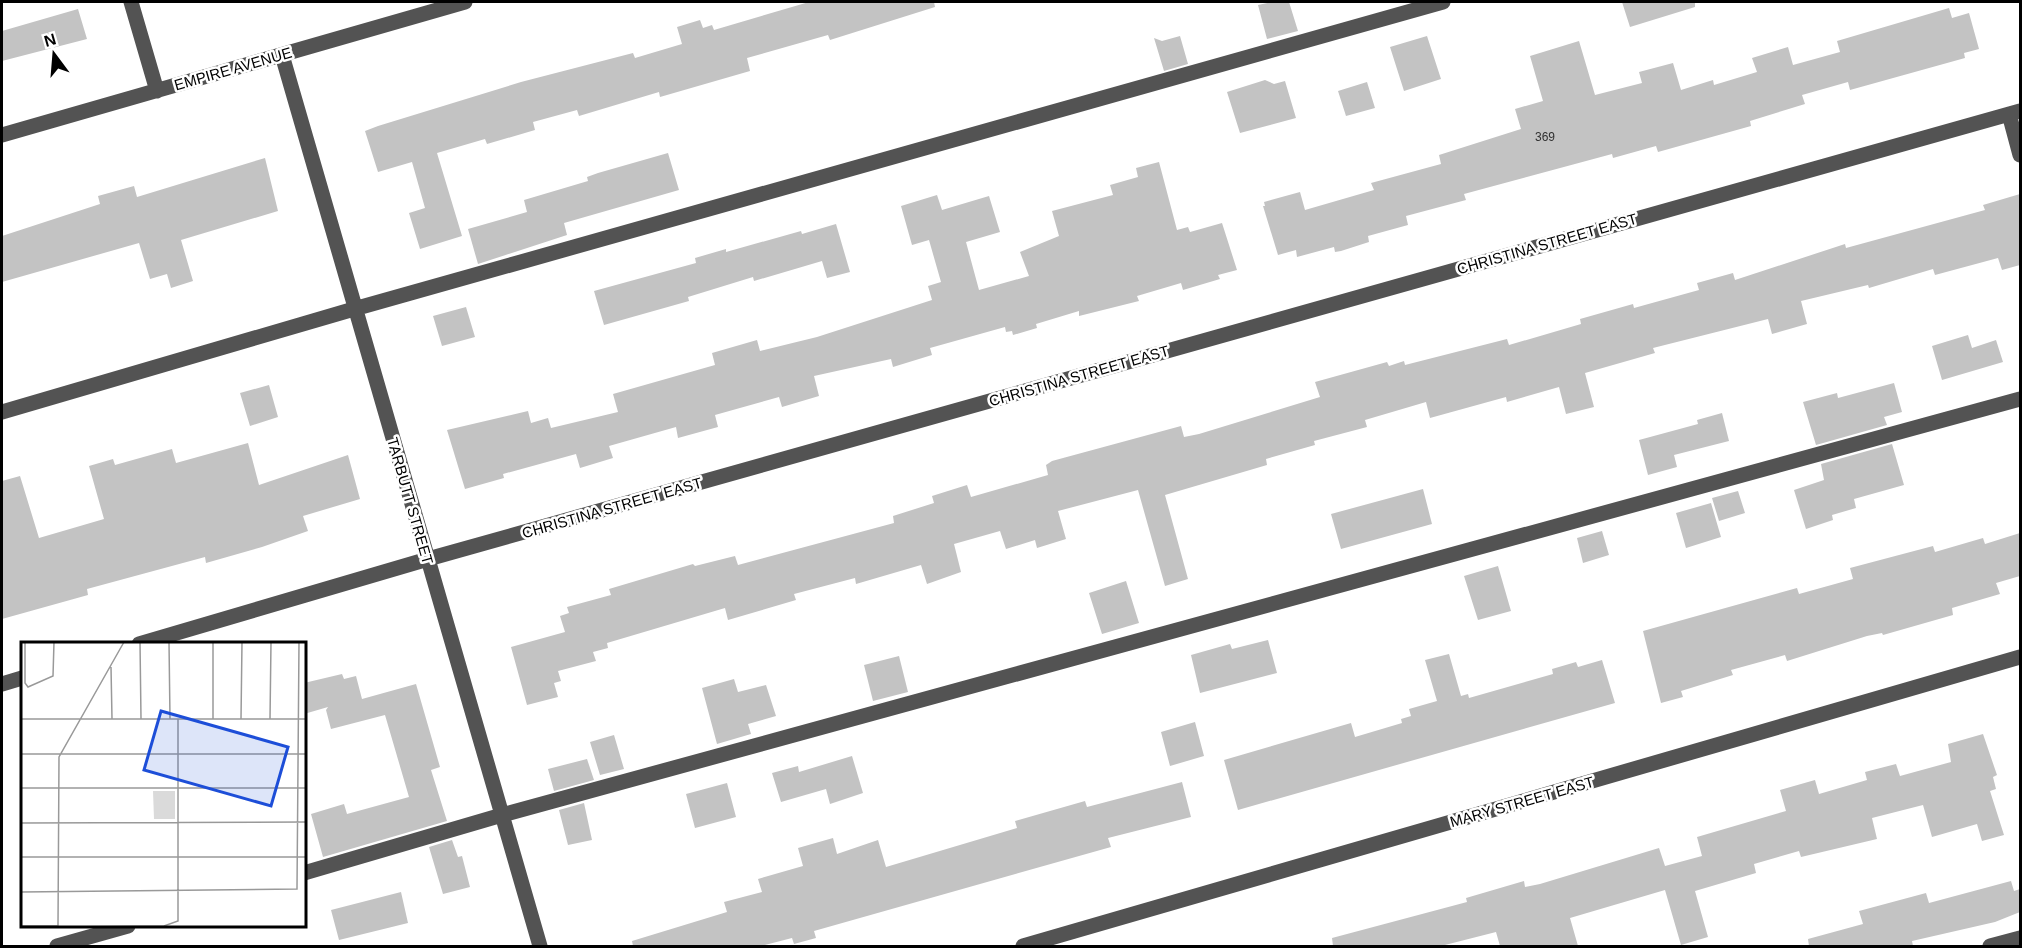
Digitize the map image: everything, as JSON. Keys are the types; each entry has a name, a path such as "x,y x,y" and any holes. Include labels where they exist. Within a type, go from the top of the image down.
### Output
{"street":[{"path":"131,2 157,91"},
{"name":"EMPIRE AVENUE","path":"2,135 465,2"},
{"path":"2,412 354,309 1443,2"},
{"name":"TARBUTT STREET","path":"282,55 540,946"},
{"path":"2015,112 2020,155"},
{"name":"CHRISTINA STREET EAST","path":"146,642 428,559 2015,112"},
{"path":"306,872 502,815 2020,399"},
{"name":"MARY STREET EAST","path":"1023,946 2020,657"},
{"path":"2,684 21,678"},
{"path":"57,946 124,927"},
{"path":"1990,946 2020,938"}],"building":[{"path":"809,2 934,2 935,7 830,40 828,35 747,58 750,71 660,97 659,92 579,116 577,110 533,122 535,130 487,144 485,139 437,153 462,236 420,249 409,213 425,208 412,162 378,172 365,131 521,82 633,53 635,58 682,44 677,27 700,20 703,28 712,25 714,30"},
{"path":"1289,2 1298,31 1267,39 1258,5"},
{"path":"1622,2 1695,2 1695,7 1630,27"},
{"path":"1949,8 1952,18 1969,13 1979,49 1964,53 1965,58 1850,90 1848,82 1802,95 1805,104 1750,121 1751,126 1658,152 1656,146 1613,158 1612,154 1464,194 1466,200 1406,216 1408,225 1368,236 1369,242 1341,251 1335,252 1334,247 1297,257 1296,250 1278,255 1263,206 1265,206 1264,202 1300,192 1305,210 1374,190 1371,183 1441,164 1439,155 1521,129 1515,109 1543,101 1530,56 1579,41 1595,95 1642,83 1639,72 1673,63 1681,90 1713,80 1714,85 1757,72 1752,58 1788,47 1793,65 1840,52 1837,41"},
{"path":"78,9 87,39 2,61 2,31"},
{"path":"1180,36 1188,64 1164,71 1154,38 1162,41"},
{"path":"1427,36 1441,79 1404,91 1390,47"},
{"path":"1265,80 1274,84 1285,81 1296,118 1240,133 1227,92"},
{"path":"1367,82 1375,108 1346,116 1338,91"},
{"path":"668,153 679,190 564,223 567,235 478,264 468,229 527,212 524,200 588,181 587,177 598,173"},
{"path":"265,158 278,211 181,240 193,281 171,288 167,274 150,279 139,243 2,282 2,236 100,204 98,196 134,186 137,197"},
{"path":"1159,162 1177,230 1188,227 1190,232 1222,223 1237,270 1218,275 1220,279 1183,290 1181,283 1137,296 1139,301 1079,316 1079,311 1036,324 1037,328 1013,335 1012,331 1006,332 1005,327 930,348 932,355 893,367 891,359 814,376 819,396 782,407 779,397 715,415 718,427 678,438 676,427 609,446 613,458 580,468 576,454 503,474 504,478 465,489 447,430 528,411 531,423 548,418 551,428 618,412 613,394 715,365 712,353 757,340 760,351 817,337 932,300 928,286 941,282 929,240 912,245 901,206 937,195 942,210 989,196 1000,232 966,242 979,290 1029,276 1020,252 1059,236 1052,211 1113,195 1110,185 1138,177 1136,168"},
{"path":"2020,194 2020,265 2002,270 1998,258 1935,275 1933,269 1869,288 1868,285 1801,301 1807,324 1772,334 1768,319 1653,348 1655,353 1585,373 1594,407 1566,414 1559,387 1507,402 1506,397 1430,418 1426,402 1365,420 1367,427 1314,441 1315,445 1266,459 1267,465 1165,495 1188,579 1165,586 1138,490 1058,511 1066,539 1037,548 1035,540 1006,549 1000,531 954,544 961,572 927,584 921,565 856,584 855,578 794,594 796,600 728,620 725,608 607,643 608,648 593,652 596,661 558,671 561,681 554,683 558,697 527,705 511,647 565,632 560,616 569,613 567,607 611,595 609,589 693,564 695,566 735,556 738,565 894,523 893,516 934,503 932,496 967,485 971,497 1048,475 1046,465 1052,461 1181,426 1184,437 1199,434 1320,397 1315,382 1387,362 1389,366 1404,361 1405,365 1507,339 1509,345 1581,324 1580,319 1633,304 1634,308 1699,290 1697,283 1733,273 1735,280 1845,244 1846,248 1985,210 1983,205"},
{"path":"836,224 850,272 827,278 822,261 754,281 753,277 688,297 689,301 604,325 594,291 696,263 695,258 726,249 726,252 801,231 802,234"},
{"path":"466,307 475,337 442,346 433,316"},
{"path":"1968,335 1972,348 1996,340 2003,362 1942,380 1932,346"},
{"path":"1894,383 1902,412 1884,417 1887,425 1816,445 1803,402 1837,393 1838,398"},
{"path":"269,385 278,417 250,426 240,393"},
{"path":"1722,413 1729,441 1674,455 1677,467 1648,475 1639,440 1698,424 1697,420"},
{"path":"248,443 259,485 348,455 360,499 303,516 308,531 262,547 206,563 205,557 87,589 88,595 2,619 2,481 20,476 39,538 104,519 89,466 113,459 115,465 172,449 176,463"},
{"path":"1892,444 1904,485 1854,499 1856,508 1832,515 1833,520 1806,529 1794,490 1824,480 1821,464"},
{"path":"1423,489 1432,524 1341,549 1331,514"},
{"path":"1738,491 1745,513 1719,521 1712,498"},
{"path":"1711,503 1721,537 1686,548 1676,513"},
{"path":"1602,531 1609,555 1583,563 1577,538"},
{"path":"2020,533 2020,576 1996,583 2000,594 1952,608 1953,615 1883,635 1882,633 1867,636 1787,661 1785,655 1731,670 1733,675 1681,691 1683,697 1661,703 1643,631 1797,588 1799,594 1853,579 1850,568 1933,546 1935,552 1983,538 1985,544"},
{"path":"1498,566 1511,611 1478,620 1464,576"},
{"path":"1126,581 1139,623 1102,634 1089,593"},
{"path":"1268,640 1277,673 1200,693 1191,655 1230,644 1232,649"},
{"path":"1449,654 1461,696 1468,694 1469,698 1553,674 1552,669 1576,662 1578,667 1602,660 1615,703 1238,810 1224,760 1351,723 1355,737 1402,723 1401,719 1411,716 1409,709 1437,701 1425,660"},
{"path":"899,656 908,692 873,701 864,665"},
{"path":"342,674 344,679 356,676 362,699 416,684 440,767 431,770 447,821 323,857 311,814 344,804 347,814 409,797 385,715 331,729 326,710 328,707 306,713 306,683"},
{"path":"734,679 738,692 766,685 776,716 748,724 751,734 717,744 702,688"},
{"path":"1195,722 1204,756 1170,766 1161,732"},
{"path":"1983,734 1997,775 1993,777 1996,789 1990,791 2004,835 1982,841 1977,824 1932,837 1923,805 1872,818 1877,839 1801,857 1799,851 1754,864 1756,873 1695,891 1708,937 1681,945 1665,890 1570,918 1578,946 1500,946 1496,932 1441,946 1333,946 1332,938 1467,902 1466,898 1524,881 1525,887 1540,884 1659,848 1665,866 1702,856 1697,837 1786,811 1780,790 1815,780 1819,794 1867,780 1865,772 1896,764 1900,776 1951,762 1948,744"},
{"path":"614,735 624,769 600,775 590,742"},
{"path":"852,756 863,793 830,804 826,789 781,802 772,773 798,766 799,772"},
{"path":"587,759 594,780 554,791 548,769"},
{"path":"1182,782 1191,817 1108,838 1111,847 814,931 816,938 794,944 792,938 761,946 633,946 632,941 727,912 724,902 762,892 758,879 803,866 798,848 833,838 837,854 878,840 886,867 1017,828 1015,821 1085,801 1087,807"},
{"path":"727,783 736,817 695,828 686,794"},
{"path":"584,803 592,840 568,845 559,810"},
{"path":"452,840 458,857 462,856 470,887 443,894 429,847"},
{"path":"2011,881 2014,891 2020,889 2020,912 1995,922 1912,941 1913,946 1809,946 1808,939 1863,924 1859,911 1926,893 1929,903"},
{"path":"401,892 408,923 339,940 331,910"}]}
